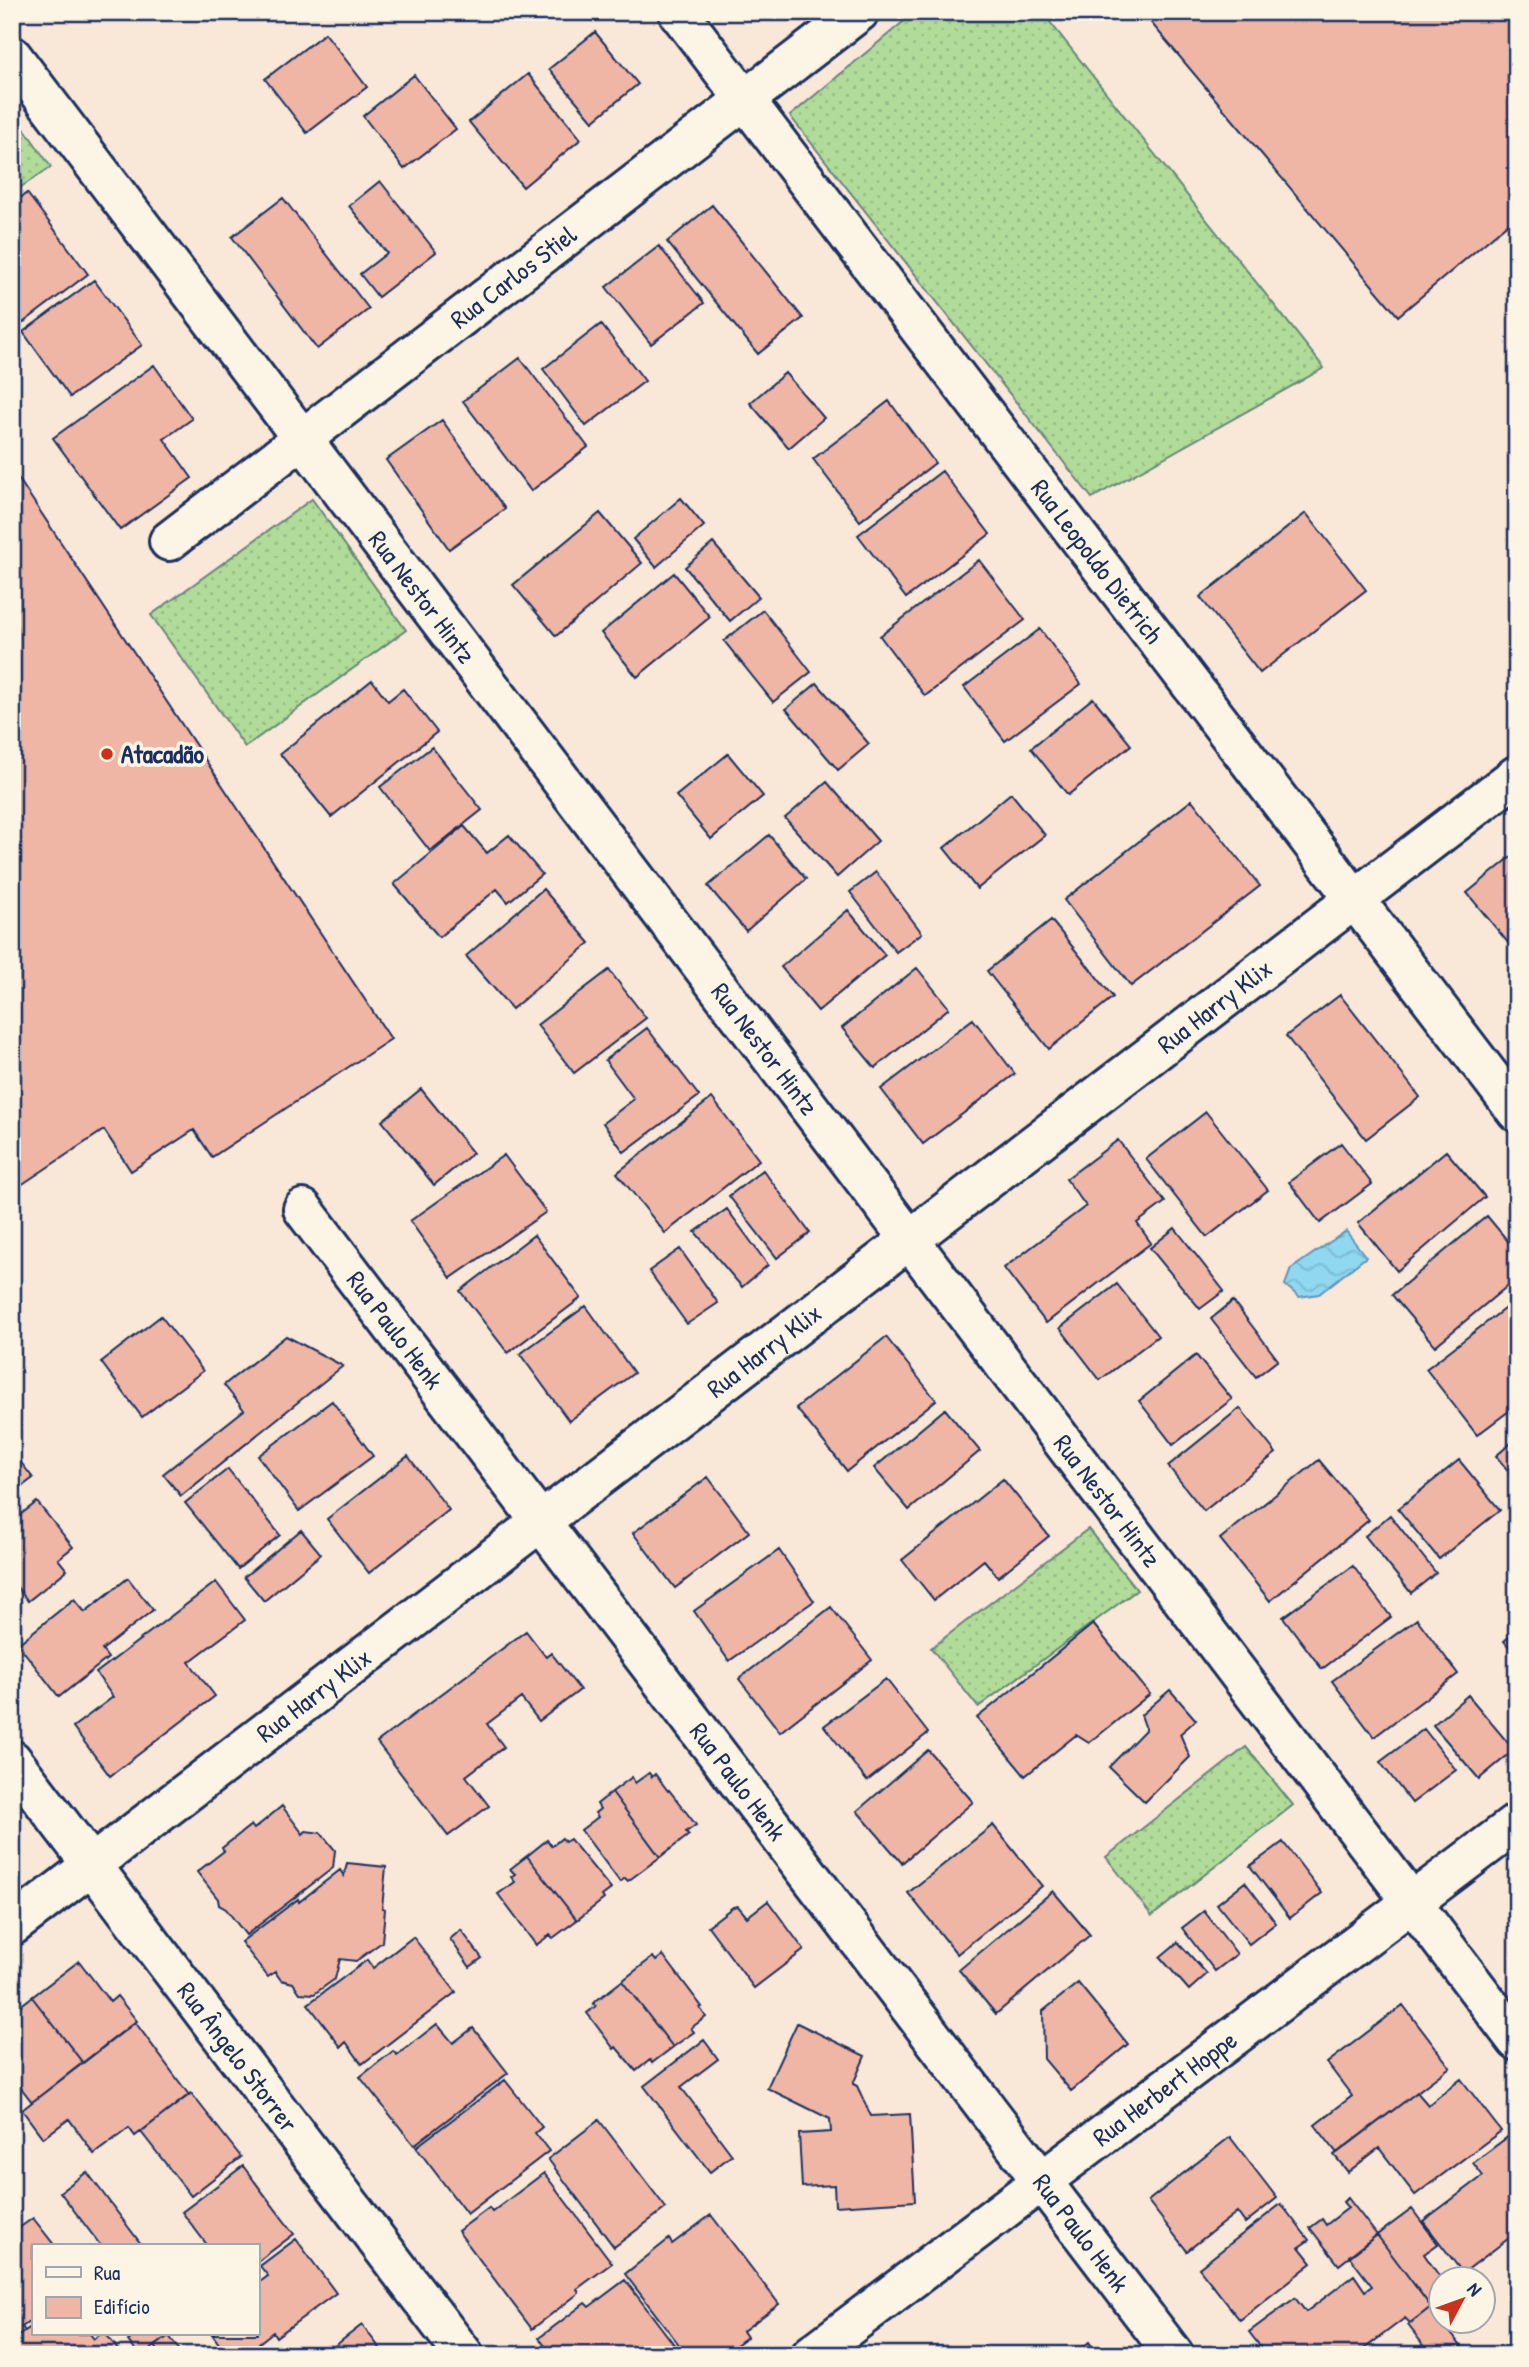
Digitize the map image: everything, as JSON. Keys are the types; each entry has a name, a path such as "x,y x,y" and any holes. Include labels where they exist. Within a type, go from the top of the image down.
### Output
{"street":[{"name":"Rua Leopoldo Dietrich","path":"678,12 1517,1112"},
{"name":"Rua Carlos Stiel","path":"169,541 859,12"},
{"name":"Rua Nestor Hintz","path":"12,56 1517,2041"},
{"name":"Rua Harry Klix","path":"12,1926 1517,775"},
{"name":"Rua Paulo Henk","path":"303,1209 1174,2355"},
{"name":"Rua Ângelo Storrer","path":"12,1760 464,2355"},
{"name":"Rua Herbert Hoppe","path":"811,2355 1517,1823"}],"green space":[{"path":"915,12 1042,12 1324,368 1092,498 790,116"},
{"path":"12,111 51,167 12,193"},
{"path":"312,499 406,630 245,747 151,615"},
{"path":"1088,1529 1137,1590 978,1707 931,1648"},
{"path":"1246,1747 1293,1805 1152,1916 1106,1857"}],"water":[{"path":"1346,1231 1366,1257 1319,1294 1299,1297 1285,1285 1291,1269"}],"building":[{"path":"1142,12 1501,12 1517,31 1517,216 1398,316"},
{"path":"595,32 638,84 593,121 549,69"},
{"path":"325,33 367,87 307,133 265,79"},
{"path":"528,74 581,139 523,187 469,122"},
{"path":"414,75 456,129 404,169 363,116"},
{"path":"380,181 436,252 378,297 360,274 387,253 349,206"},
{"path":"27,193 88,274 12,331 12,204"},
{"path":"283,198 369,309 317,349 232,237"},
{"path":"712,205 803,318 758,354 667,242"},
{"path":"659,246 704,303 651,344 606,287"},
{"path":"94,280 142,345 70,397 23,332"},
{"path":"601,324 645,381 586,426 543,369"},
{"path":"520,358 588,447 531,491 463,401"},
{"path":"154,365 192,419 164,439 192,478 120,530 53,438"},
{"path":"785,373 824,418 789,448 750,403"},
{"path":"889,401 935,463 860,521 813,459"},
{"path":"442,420 505,509 449,549 386,460"},
{"name":"Atacadão","path":"12,469 391,1039 212,1157 194,1130 131,1171 104,1130 12,1191"},
{"path":"942,471 990,534 906,598 858,535"},
{"path":"681,498 704,526 656,567 633,539"},
{"path":"600,513 642,563 556,636 513,585"},
{"path":"1306,513 1366,590 1260,673 1200,597"},
{"path":"713,543 759,597 730,621 685,567"},
{"path":"979,560 1025,620 925,696 880,636"},
{"path":"674,573 710,617 637,677 601,633"},
{"path":"763,610 811,672 773,702 724,641"},
{"path":"1040,629 1081,684 1005,741 964,687"},
{"path":"372,680 388,701 403,689 437,732 331,817 280,754"},
{"path":"817,683 869,744 838,770 786,709"},
{"path":"1093,698 1131,745 1068,795 1031,748"},
{"path":"432,747 482,810 430,851 380,787"},
{"path":"728,754 763,796 711,839 676,796"},
{"path":"827,782 878,841 837,877 785,818"},
{"path":"1011,793 1045,835 977,889 944,848"},
{"path":"1192,800 1260,886 1131,986 1064,900"},
{"path":"464,826 487,853 509,835 542,874 508,902 497,889 439,937 394,884"},
{"path":"769,835 806,879 746,931 708,886"},
{"path":"1517,852 1517,947 1514,950 1467,893"},
{"path":"876,872 922,933 896,952 850,892"},
{"path":"543,889 590,943 512,1009 466,956"},
{"path":"848,910 885,955 818,1011 781,967"},
{"path":"1051,920 1113,997 1049,1049 987,971"},
{"path":"917,968 949,1008 875,1068 842,1028"},
{"path":"609,970 646,1018 574,1073 537,1025"},
{"path":"1340,995 1420,1097 1366,1139 1286,1036"},
{"path":"973,1019 1015,1074 923,1144 881,1089"},
{"path":"647,1028 699,1096 624,1152 603,1123 634,1099 605,1060"},
{"path":"421,1089 473,1153 434,1185 382,1121"},
{"path":"712,1098 759,1160 665,1233 617,1173"},
{"path":"1206,1112 1268,1190 1207,1237 1146,1159"},
{"path":"1118,1140 1165,1202 1137,1223 1151,1243 1046,1323 1004,1268 1086,1206 1066,1179"},
{"path":"1341,1143 1372,1184 1320,1223 1289,1182"},
{"path":"1446,1151 1485,1197 1397,1271 1358,1223"},
{"path":"504,1155 546,1212 451,1278 410,1221"},
{"path":"763,1170 810,1233 777,1258 729,1196"},
{"path":"727,1209 768,1265 742,1287 695,1232"},
{"path":"1487,1216 1517,1252 1517,1278 1435,1346 1392,1295"},
{"path":"1175,1228 1224,1291 1200,1309 1150,1248"},
{"path":"534,1235 581,1298 508,1353 460,1291"},
{"path":"680,1249 718,1303 687,1324 649,1271"},
{"path":"1117,1284 1158,1336 1100,1380 1060,1328"},
{"path":"1517,1299 1517,1405 1477,1435 1426,1369"},
{"path":"1233,1301 1278,1360 1256,1377 1211,1319"},
{"path":"586,1306 634,1373 569,1421 520,1354"},
{"path":"161,1316 203,1371 142,1417 101,1362"},
{"path":"286,1336 343,1366 181,1496 163,1474 244,1410 224,1385"},
{"path":"886,1337 936,1400 847,1471 796,1408"},
{"path":"1196,1355 1232,1399 1173,1445 1139,1401"},
{"path":"332,1401 373,1456 299,1511 258,1456"},
{"path":"1240,1408 1276,1453 1204,1511 1168,1466"},
{"path":"945,1409 980,1451 909,1510 874,1468"},
{"path":"1517,1438 1517,1482 1496,1456"},
{"path":"12,1451 33,1478 12,1494"},
{"path":"408,1456 449,1510 369,1573 327,1519"},
{"path":"1319,1460 1369,1520 1270,1601 1220,1539"},
{"path":"1459,1460 1500,1510 1439,1559 1398,1509"},
{"path":"228,1469 280,1535 238,1569 185,1503"},
{"path":"708,1477 749,1532 675,1588 633,1533"},
{"path":"1003,1479 1049,1536 998,1577 984,1560 934,1600 902,1560"},
{"path":"37,1502 73,1547 58,1559 67,1570 28,1601 12,1581 12,1521"},
{"path":"1390,1515 1436,1573 1411,1593 1365,1536"},
{"path":"301,1530 321,1554 264,1601 244,1577"},
{"path":"779,1550 814,1601 729,1661 694,1611"},
{"path":"1353,1566 1391,1617 1322,1669 1283,1617"},
{"path":"128,1578 153,1610 102,1650 108,1658 59,1697 18,1644 74,1599 85,1612"},
{"path":"216,1582 245,1620 189,1662 215,1696 110,1776 73,1727 113,1697 96,1673"},
{"path":"831,1607 872,1660 780,1732 739,1679"},
{"path":"1417,1619 1458,1674 1374,1737 1332,1681"},
{"path":"1093,1624 1150,1694 1089,1743 1076,1735 1025,1776 977,1718"},
{"path":"1517,1630 1517,1656 1504,1641"},
{"path":"526,1631 546,1657 551,1653 580,1690 539,1721 521,1698 487,1724 504,1747 466,1776 489,1806 448,1836 377,1742"},
{"path":"886,1679 928,1733 867,1781 824,1726"},
{"path":"1170,1690 1196,1720 1180,1734 1190,1757 1145,1802 1109,1767 1146,1729 1141,1715"},
{"path":"1468,1695 1514,1750 1479,1779 1433,1725"},
{"path":"1424,1729 1456,1770 1412,1803 1380,1762"},
{"path":"928,1750 973,1802 902,1863 857,1811"},
{"path":"649,1773 652,1777 655,1774 696,1825 686,1832 689,1835 660,1857 612,1792 632,1777 635,1783"},
{"path":"612,1792 660,1857 628,1881 625,1878 620,1882 581,1830 598,1817 595,1813 600,1809 597,1804"},
{"path":"282,1806 303,1834 306,1831 321,1833 335,1850 333,1868 246,1935 226,1909 219,1905 218,1899 197,1872 251,1825 254,1829"},
{"path":"993,1825 1042,1886 957,1954 908,1893"},
{"path":"562,1838 565,1842 570,1839 611,1889 602,1896 604,1899 577,1920 527,1856 547,1840 552,1846"},
{"path":"1283,1842 1322,1893 1290,1918 1250,1866"},
{"path":"527,1856 577,1920 553,1938 550,1935 536,1945 498,1894 515,1882 511,1877 515,1874 510,1869"},
{"path":"347,1863 386,1867 382,1942 356,1961 340,1959 335,1979 314,1994 300,1993 293,1983 281,1980 275,1972 268,1977 241,1942 340,1870 344,1876"},
{"path":"1245,1882 1276,1923 1249,1944 1217,1904"},
{"path":"1053,1891 1090,1935 996,2014 959,1970"},
{"path":"768,1901 804,1950 754,1988 708,1926 733,1907 738,1906 747,1917"},
{"path":"1204,1911 1237,1954 1215,1971 1182,1928"},
{"path":"461,1930 482,1958 470,1967 450,1939"},
{"path":"413,1937 456,1992 362,2064 346,2042 341,2047 308,2004 367,1960 373,1968"},
{"path":"1178,1942 1207,1974 1189,1990 1160,1957"},
{"path":"663,1955 702,2007 700,2008 706,2017 691,2028 694,2032 673,2047 622,1981 653,1957 656,1961"},
{"path":"79,1961 110,2002 117,1996 137,2021 83,2063 32,1997"},
{"path":"622,1981 673,2047 636,2071 616,2047 614,2049 587,2013 596,2006 593,2003"},
{"path":"1078,1983 1128,2044 1071,2091 1044,2059 1043,2011"},
{"path":"32,1997 83,2063 32,2102 12,2076 12,2012"},
{"path":"1403,2005 1450,2067 1337,2153 1315,2125 1352,2096 1327,2063"},
{"path":"135,2022 189,2095 135,2136 129,2128 94,2154 69,2119 43,2138 22,2110"},
{"path":"797,2023 865,2056 853,2084 857,2086 871,2116 910,2114 915,2201 835,2206 834,2185 802,2187 799,2134 831,2132 830,2119 767,2088"},
{"path":"437,2024 453,2043 473,2028 508,2073 414,2145 360,2077 393,2051 397,2055"},
{"path":"704,2040 718,2059 681,2087 732,2155 710,2172 644,2086"},
{"path":"1461,2079 1501,2131 1415,2195 1379,2148 1348,2172 1334,2155 1417,2092 1428,2105"},
{"path":"505,2080 542,2127 535,2133 549,2151 467,2214 416,2147"},
{"path":"191,2093 241,2157 191,2196 141,2132"},
{"path":"599,2120 666,2208 614,2247 548,2159"},
{"path":"1509,2136 1517,2147 1517,2232 1472,2266 1458,2266 1423,2221 1483,2176 1473,2163"},
{"path":"1230,2137 1277,2198 1245,2223 1237,2212 1187,2251 1148,2201"},
{"path":"243,2166 294,2234 259,2260 259,2244 206,2244 182,2212"},
{"path":"87,2172 141,2244 99,2244 60,2192"},
{"path":"544,2173 612,2263 577,2289 579,2293 532,2329 458,2231 489,2208 492,2212"},
{"path":"1348,2198 1377,2235 1339,2265 1310,2228 1322,2219 1326,2225 1348,2208 1343,2202"},
{"path":"1281,2204 1309,2240 1299,2247 1312,2263 1240,2320 1199,2268"},
{"path":"1412,2209 1438,2244 1424,2254 1432,2266 1428,2266 1428,2303 1377,2235"},
{"path":"711,2215 779,2304 743,2331 747,2337 723,2355 687,2355 625,2274 669,2239 672,2244"},
{"path":"33,2218 53,2244 32,2244 32,2320 22,2327 25,2331 12,2341 12,2233"},
{"path":"1377,2235 1428,2303 1428,2309 1410,2323 1405,2318 1356,2355 1267,2355 1249,2332 1295,2298 1306,2312 1354,2275 1365,2291 1372,2286 1349,2256"},
{"path":"296,2239 336,2293 276,2337 273,2332 259,2343 262,2348 253,2355 227,2355 213,2336 259,2336 259,2283 268,2276 260,2266"},
{"path":"1517,2275 1517,2294 1507,2281"},
{"path":"625,2280 682,2355 552,2355 539,2338 585,2303 589,2307"},
{"path":"1428,2309 1428,2336 1453,2336 1468,2355 1431,2355 1408,2325"},
{"path":"362,2325 385,2355 323,2355"},
{"path":"32,2326 32,2336 92,2336 94,2339 108,2336 122,2355 12,2355 12,2341"},
{"path":"135,2336 169,2336 143,2355 139,2355 128,2341"},
{"path":"169,2336 183,2355 155,2355 159,2352 155,2346"},
{"path":"1089,2342 1098,2355 1073,2355"}],"place":[{"name":"Atacadão","path":"107,754"}]}
